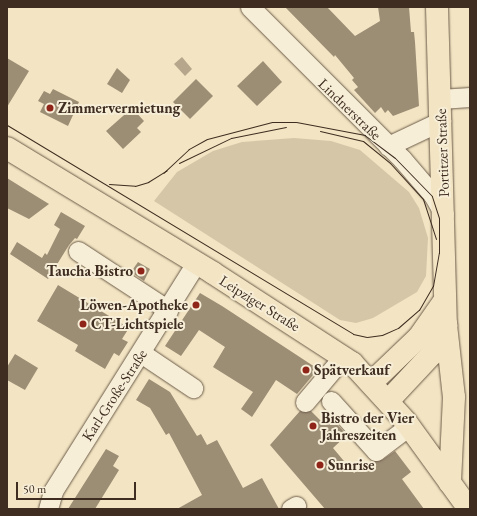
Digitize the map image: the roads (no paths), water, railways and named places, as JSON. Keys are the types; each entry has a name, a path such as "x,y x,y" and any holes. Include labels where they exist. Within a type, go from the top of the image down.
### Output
{"main road":[{"name":"Portitzer Straße","path":"437,7 446,325 454,397 450,483"},
{"name":"Leipziger Straße","path":"7,148 196,263 343,357 371,383 409,426 469,509"},
{"path":"371,383 419,337 445,300"},
{"name":"Portitzer Straße","path":"388,401 431,355 446,325"}],"street":[{"name":"Lindnerstraße","path":"250,7 388,146 433,195 444,215"},
{"path":"440,99 470,97"},
{"path":"388,146 441,121"},
{"path":"78,250 168,310"},
{"name":"Karl-Große-Straße","path":"48,509 53,491 168,310 196,263"},
{"path":"141,353 193,388"},
{"path":"306,402 343,357"},
{"path":"331,401 376,451 409,426"}],"tram line":[{"path":"7,125 353,334 367,337 382,335 398,328 419,310 433,286 439,253 439,218 432,196 395,158 365,135 296,122 272,122 207,139 189,149 163,173"},
{"path":"179,163 231,138 286,127"},
{"path":"320,131 363,141 390,163 423,199 436,239"},
{"path":"109,184 135,186 148,182 167,170"}],"place":[{"name":"Zimmervermietung","path":"50,108"},
{"name":"Taucha Bistro","path":"141,271"},
{"name":"Löwen-Apotheke","path":"196,305"},
{"name":"CT-Lichtspiele","path":"83,324"},
{"name":"Spätverkauf","path":"306,370"},
{"name":"Bistro der Vier Jahreszeiten","path":"313,426"},
{"name":"Sunrise","path":"320,465"}]}
